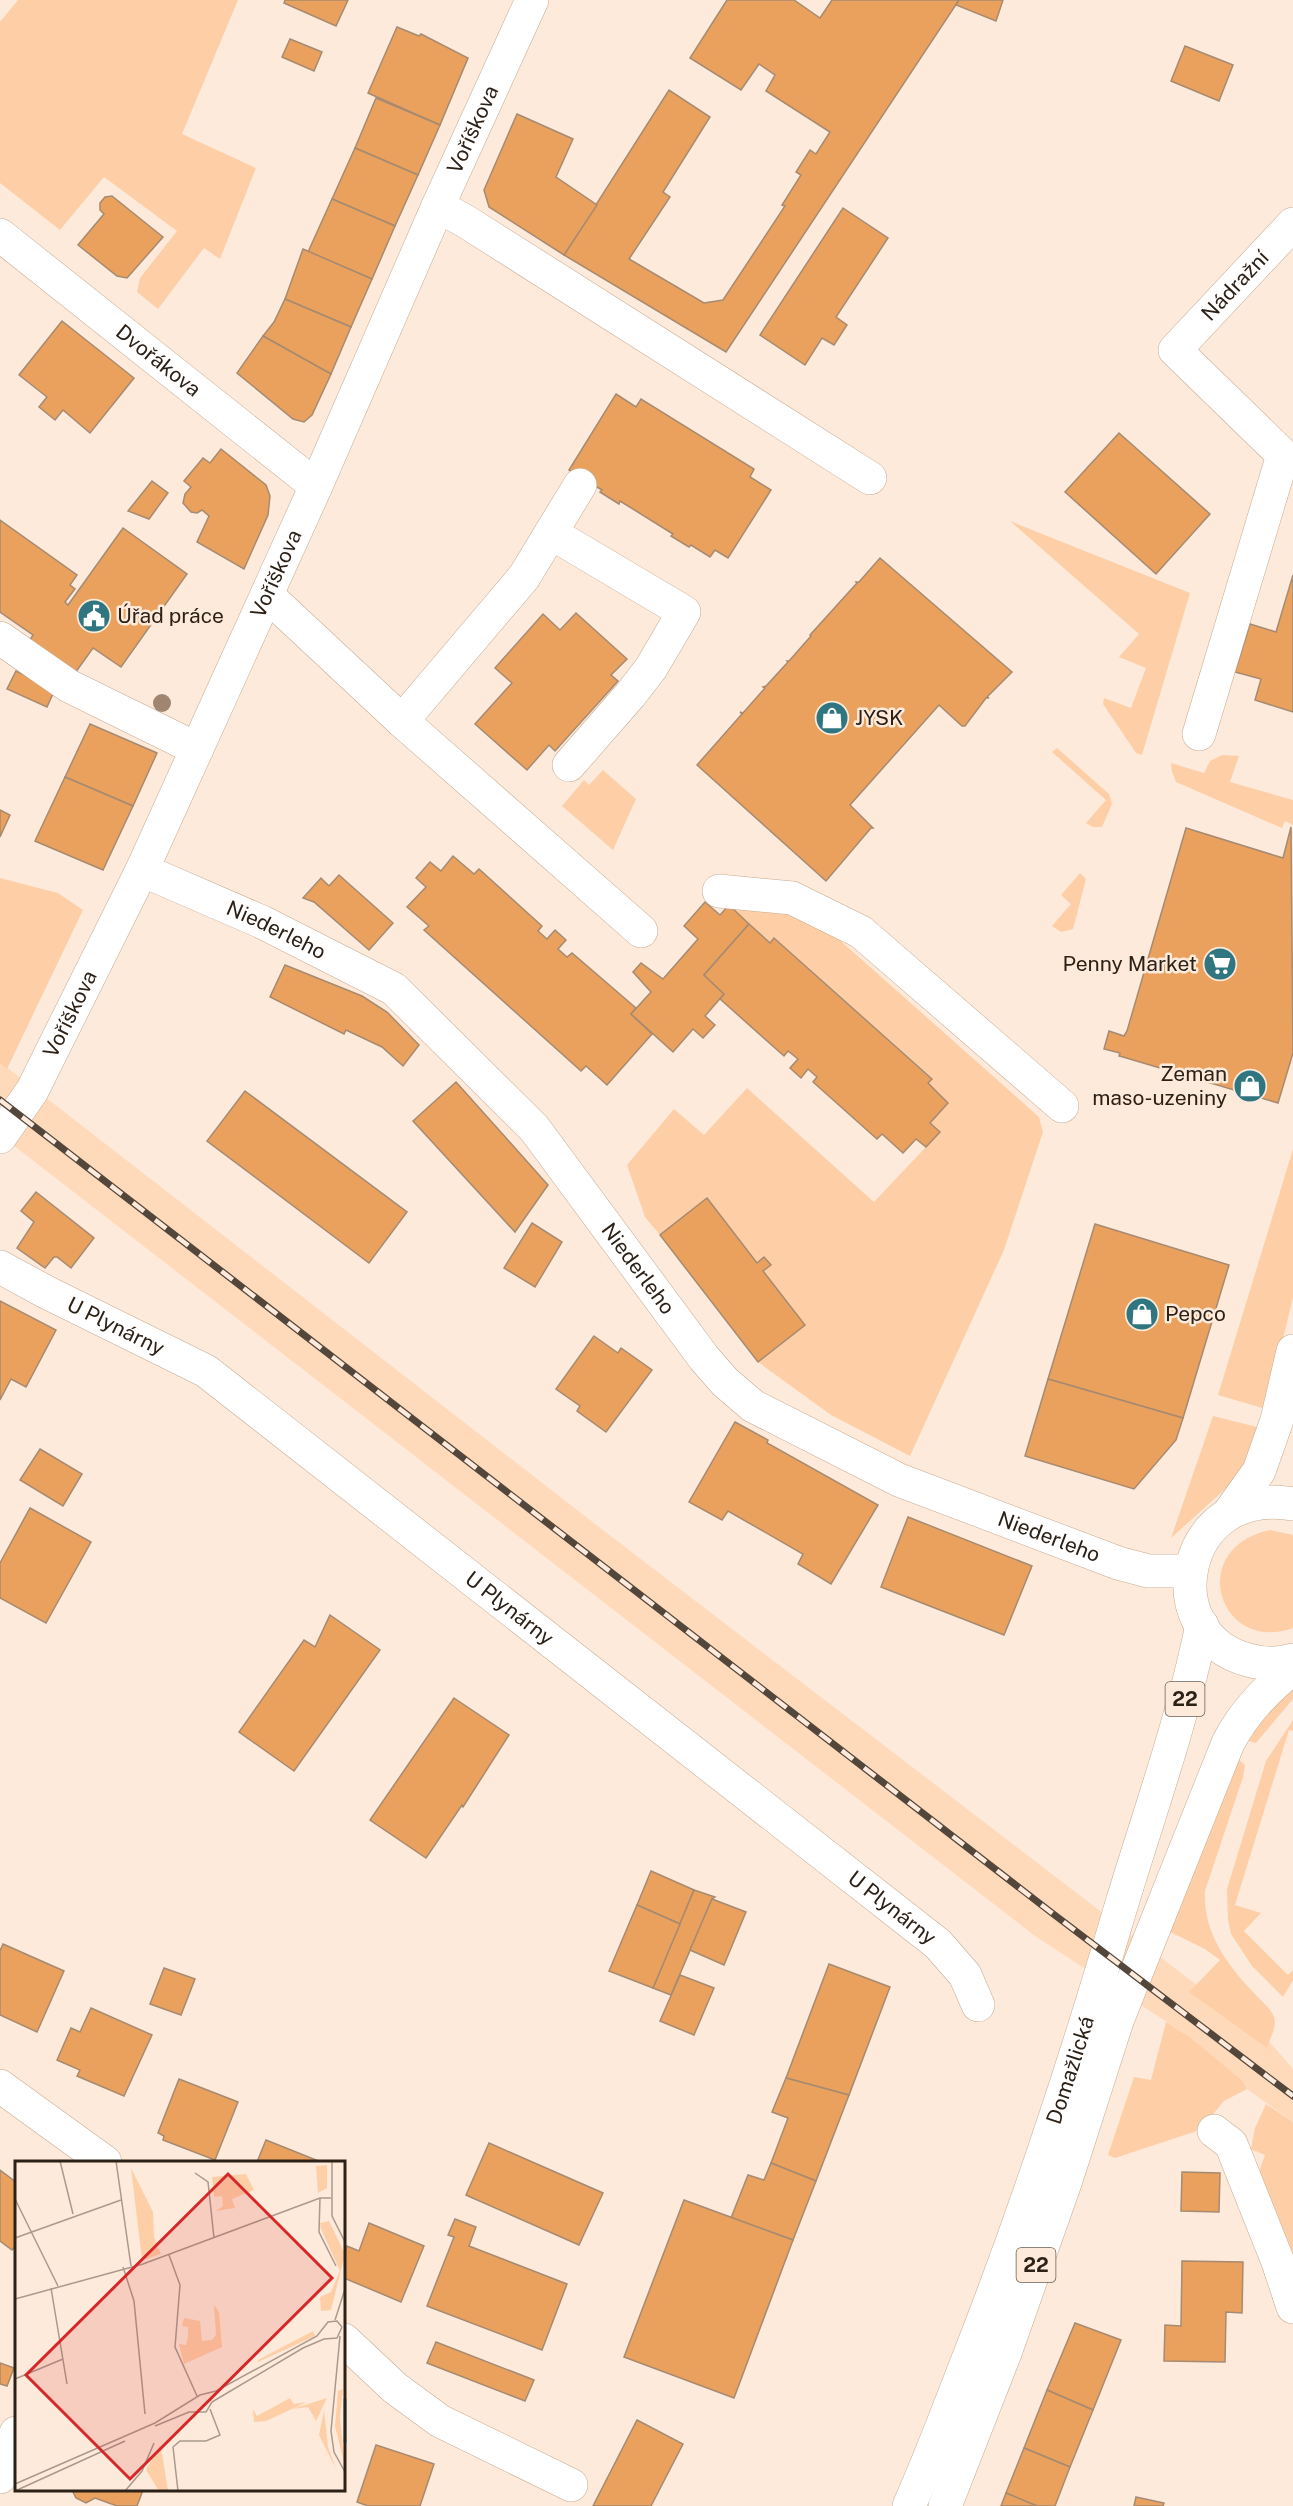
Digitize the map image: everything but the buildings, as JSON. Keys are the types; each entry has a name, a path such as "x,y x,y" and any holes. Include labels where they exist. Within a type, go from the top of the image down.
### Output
{"street":[{"name":"Voříškova","path":"0,1137 32,1091 142,870 316,486 438,206 520,4"},
{"path":"438,206 870,478"},
{"name":"Nádražní","path":"1199,734 1283,455 1175,350 1293,224"},
{"name":"Dvořákova","path":"0,235 316,486"},
{"path":"402,721 524,577 580,485"},
{"path":"550,533 684,612 651,668 569,765"},
{"path":"267,595 402,721 641,931"},
{"path":"0,638 69,686 196,749"},
{"name":"Niederleho","path":"142,870 262,922 394,989 534,1128 704,1358 725,1382 753,1406 899,1480 1107,1559 1148,1571 1191,1571"},
{"path":"719,891 792,898 861,932 1062,1106"},
{"name":"U Plynárny","path":"0,1267 206,1371 938,1944 965,1975 978,2005"},
{"path":"1293,1351 1277,1420 1259,1471 1229,1513 1211,1528 1197,1548 1191,1571 1191,1599 1202,1625 1217,1644 1238,1657 1262,1663 1293,1660"},
{"path":"1229,1513 1251,1504 1274,1501 1293,1504"},
{"name":"Domažlická","path":"909,2506 1001,2275 1047,2143 1094,2001 1177,1726 1202,1625"},
{"name":"Domažlická","path":"945,2506 1005,2353 1066,2180 1117,2021 1228,1743 1239,1721 1255,1702 1293,1668"},
{"path":"0,2086 102,2161"},
{"path":"1214,2131 1231,2144 1278,2262 1293,2307"},
{"path":"345,2341 395,2388 440,2421 571,2485"},
{"path":"0,2477 15,2436"}],"shaded area":[{"path":"18,0 238,0 182,134 256,168 220,259 204,248 158,309 137,292 140,278 177,231 104,177 60,230 0,183 0,22"},
{"path":"1010,521 1190,593 1142,755 1136,753 1103,704 1104,698 1131,708 1146,668 1119,657 1139,634"},
{"path":"1057,748 1109,794 1112,804 1102,827 1093,827 1086,823 1106,800 1052,752"},
{"path":"1222,755 1239,756 1230,782 1293,800 1293,825 1285,821 1282,828 1176,782 1171,763 1204,773 1210,761"},
{"path":"603,770 636,799 613,850 562,806 584,780 589,785"},
{"path":"1080,873 1086,879 1073,929 1061,932 1052,926 1071,904 1061,895"},
{"path":"0,878 58,893 83,910 7,1069 0,1063"},
{"path":"729,905 807,911 1039,1117 1043,1132 1004,1250 910,1456 831,1415 758,1362 805,1325 763,1271 770,1265 764,1257 757,1263 707,1198 660,1235 645,1217 627,1165 674,1109 704,1135 747,1088 874,1202 940,1132 930,1123 948,1103 928,1083 932,1078 775,938 770,943"},
{"path":"0,1062 599,1527 1266,2038 1293,2069 1293,2122 1247,2089 1243,2081 1190,2037 1035,1936 0,1135"},
{"path":"1293,1149 1293,1297 1266,1409 1218,1395"},
{"path":"1213,1416 1261,1428 1251,1457 1235,1480 1171,1538"},
{"path":"1270,1530 1293,1535 1293,1628 1267,1632 1246,1627 1231,1614 1222,1596 1220,1576 1227,1557 1244,1540"},
{"path":"1293,1685 1293,1699 1256,1743 1245,1740"},
{"path":"1293,1720 1293,1731 1289,1730 1235,1905 1261,1913 1244,1931 1288,1975 1293,1970 1293,1980 1283,1997 1252,1966 1231,1934 1227,1889 1266,1761"},
{"path":"1237,1758 1245,1765 1243,1777 1205,1891 1205,1906 1212,1933 1225,1958 1274,2017 1274,2029 1267,2048 1189,1992 1220,1960 1205,1949 1166,1930"},
{"path":"1166,2022 1190,2037 1243,2081 1247,2089 1224,2101 1200,2130 1115,2158 1108,2155 1134,2077 1151,2080"},
{"path":"1266,2104 1293,2122 1293,2281 1258,2174 1265,2155 1251,2149 1255,2128"}],"railway":[{"path":"0,1100 1052,1913 1293,2096"}],"place":[{"name":"Úřad práce","path":"94,616"},
{"name":"JYSK","path":"832,718"},
{"name":"Penny Market","path":"1220,964"},
{"name":"Zeman maso-uzeniny","path":"1250,1086"},
{"name":"Pepco","path":"1142,1314"}]}
